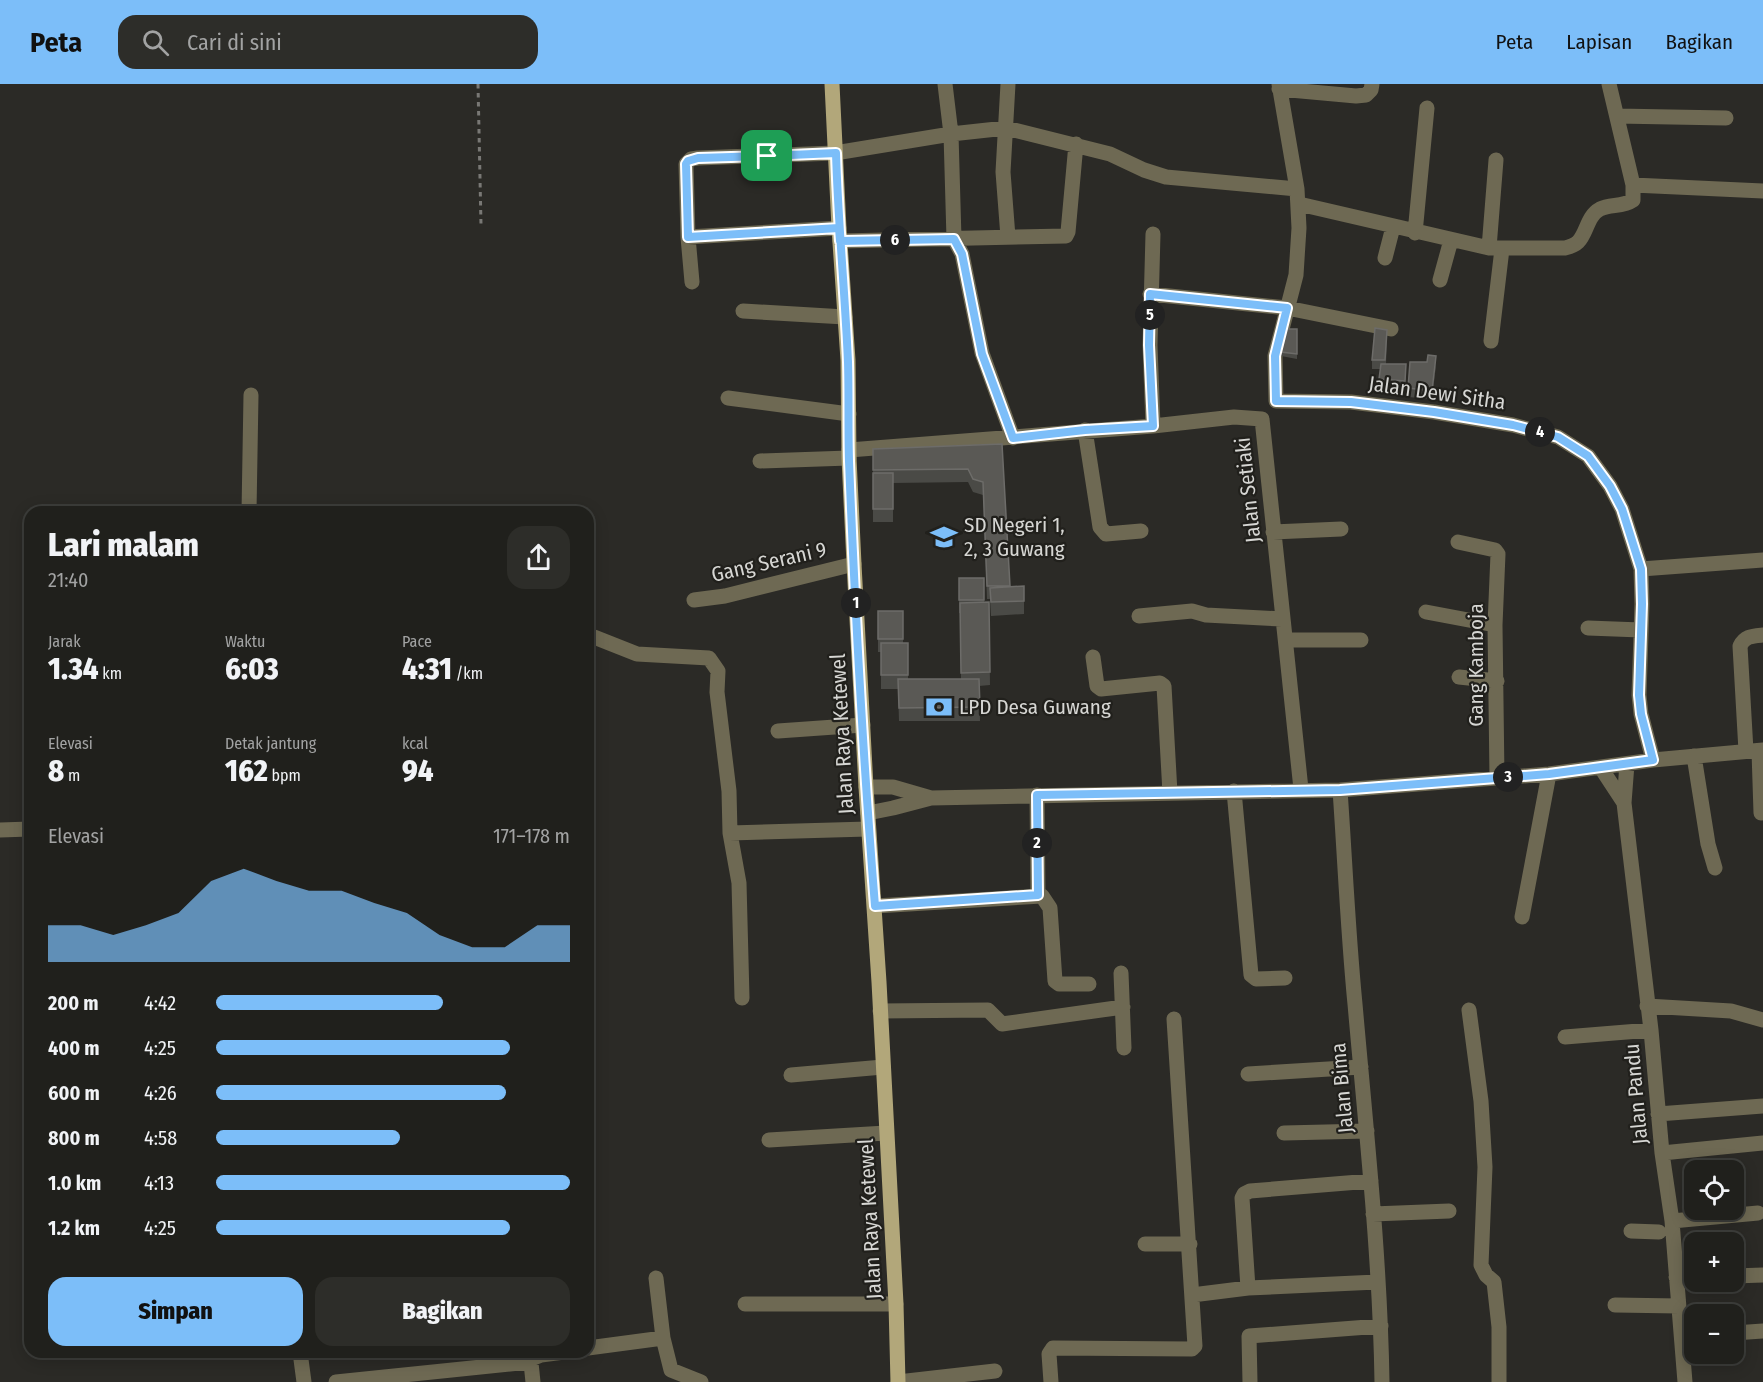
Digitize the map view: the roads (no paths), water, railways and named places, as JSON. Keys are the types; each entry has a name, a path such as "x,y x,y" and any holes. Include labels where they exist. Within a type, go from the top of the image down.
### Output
{"main road":[{"name":"Jalan Raya Ketewel","path":"832,84 845,317 854,564 868,829 875,906 898,1382"}],"street":[{"path":"945,84 951,134 954,239 962,254 982,354 1013,438"},
{"path":"1008,84 1003,172 1008,237"},
{"path":"1262,419 1276,401 1275,356 1296,275 1298,258 1298,197 1279,86 1356,96 1366,95 1371,90 1372,84"},
{"path":"692,282 686,164 691,159 836,153 951,134 1006,128 1110,154 1150,173 1298,197 1393,227 1451,240 1495,249 1565,248 1578,243 1592,216 1599,210 1633,200 1633,185 1609,84"},
{"path":"1415,232 1427,108"},
{"path":"1617,116 1726,118"},
{"path":"688,237 839,235 954,239 1067,235 1076,144"},
{"path":"1491,340 1496,160"},
{"path":"1633,185 1763,191"},
{"path":"1385,258 1393,227"},
{"path":"1153,234 1149,345 1153,426"},
{"path":"1440,280 1451,240"},
{"path":"1150,294 1287,308 1391,329"},
{"path":"743,311 845,317"},
{"path":"249,506 251,395"},
{"path":"728,398 849,414"},
{"name":"Jalan Dewi Sitha","path":"1276,401 1351,402 1513,425 1558,437 1588,456 1610,486 1622,509 1641,569 1639,695 1641,714 1653,760"},
{"name":"Jalan Setiaki","path":"760,461 1234,417 1262,419 1301,789"},
{"path":"1085,430 1100,527 1106,534 1141,531"},
{"path":"1273,532 1341,529"},
{"name":"Gang Kamboja","path":"1458,542 1498,554 1495,625 1497,778"},
{"path":"1641,569 1763,560"},
{"name":"Gang Serani 9","path":"694,600 736,593 854,564"},
{"path":"1139,616 1192,611 1212,615 1282,619"},
{"path":"1426,612 1495,625"},
{"path":"1588,628 1641,630"},
{"path":"1761,813 1756,751 1740,646 1743,639 1749,636 1763,635"},
{"path":"594,638 637,654 709,658 718,671 717,692 729,791 730,833 739,883 742,998"},
{"path":"1286,640 1361,640"},
{"path":"1093,657 1097,686 1101,689 1160,682 1164,686 1170,793"},
{"path":"1459,677 1497,681"},
{"path":"778,731 863,725"},
{"path":"868,813 931,798 1340,790 1549,774 1653,760 1756,751"},
{"path":"1694,756 1708,844 1715,868"},
{"name":"Jalan Pandu","path":"1627,764 1624,803 1651,1030 1662,1153 1672,1221 1679,1306 1684,1323"},
{"name":"Jalan Pandu","path":"1600,768 1624,803"},
{"path":"1522,917 1549,774"},
{"path":"866,788 893,787 931,798"},
{"name":"Jalan Bima","path":"1340,790 1371,1181 1381,1326 1382,1382"},
{"path":"1234,791 1251,975 1256,980 1284,978"},
{"path":"1037,795 1038,895"},
{"path":"0,830 24,829"},
{"path":"730,833 868,829"},
{"path":"875,906 1038,895 1047,900 1050,908 1055,981 1059,984 1089,984"},
{"path":"1122,973 1124,1048"},
{"path":"1647,1006 1731,1011 1763,1020"},
{"path":"880,1011 988,1010 1002,1024 1123,1007"},
{"path":"1469,1010 1481,1101 1485,1167 1481,1265 1486,1275 1494,1282 1499,1328 1499,1382"},
{"path":"1052,1382 1049,1358 1051,1351 1057,1348 1194,1348 1196,1342 1174,1018"},
{"path":"1565,1037 1651,1030"},
{"path":"791,1075 883,1067"},
{"path":"1248,1074 1361,1067"},
{"path":"1658,1114 1763,1106"},
{"path":"1284,1133 1367,1131"},
{"path":"769,1140 886,1133"},
{"path":"1662,1153 1763,1143"},
{"path":"1248,1287 1242,1198 1245,1193 1371,1181"},
{"path":"1373,1214 1449,1211"},
{"path":"1672,1221 1758,1213"},
{"path":"1631,1232 1659,1232"},
{"path":"1145,1244 1190,1244"},
{"path":"1744,1276 1763,1275"},
{"path":"1676,1277 1684,1277"},
{"path":"656,1278 663,1338 671,1370 701,1382"},
{"path":"1192,1295 1248,1287 1377,1282"},
{"path":"745,1304 896,1304"},
{"path":"1616,1305 1679,1306"},
{"path":"1250,1382 1249,1336 1381,1326"},
{"path":"1744,1332 1763,1331"},
{"path":"594,1347 663,1338"},
{"path":"301,1358 304,1382"},
{"path":"336,1382 427,1377 525,1358"},
{"path":"530,1358 533,1382"},
{"name":"Jalan Pandu","path":"1686,1382 1687,1364"},
{"path":"898,1382 995,1371"},
{"path":"696,1382 701,1382"}],"place":[{"name":"SD Negeri 1, 2, 3 Guwang","path":"944,537"},
{"name":"LPD Desa Guwang","path":"939,707"}]}
